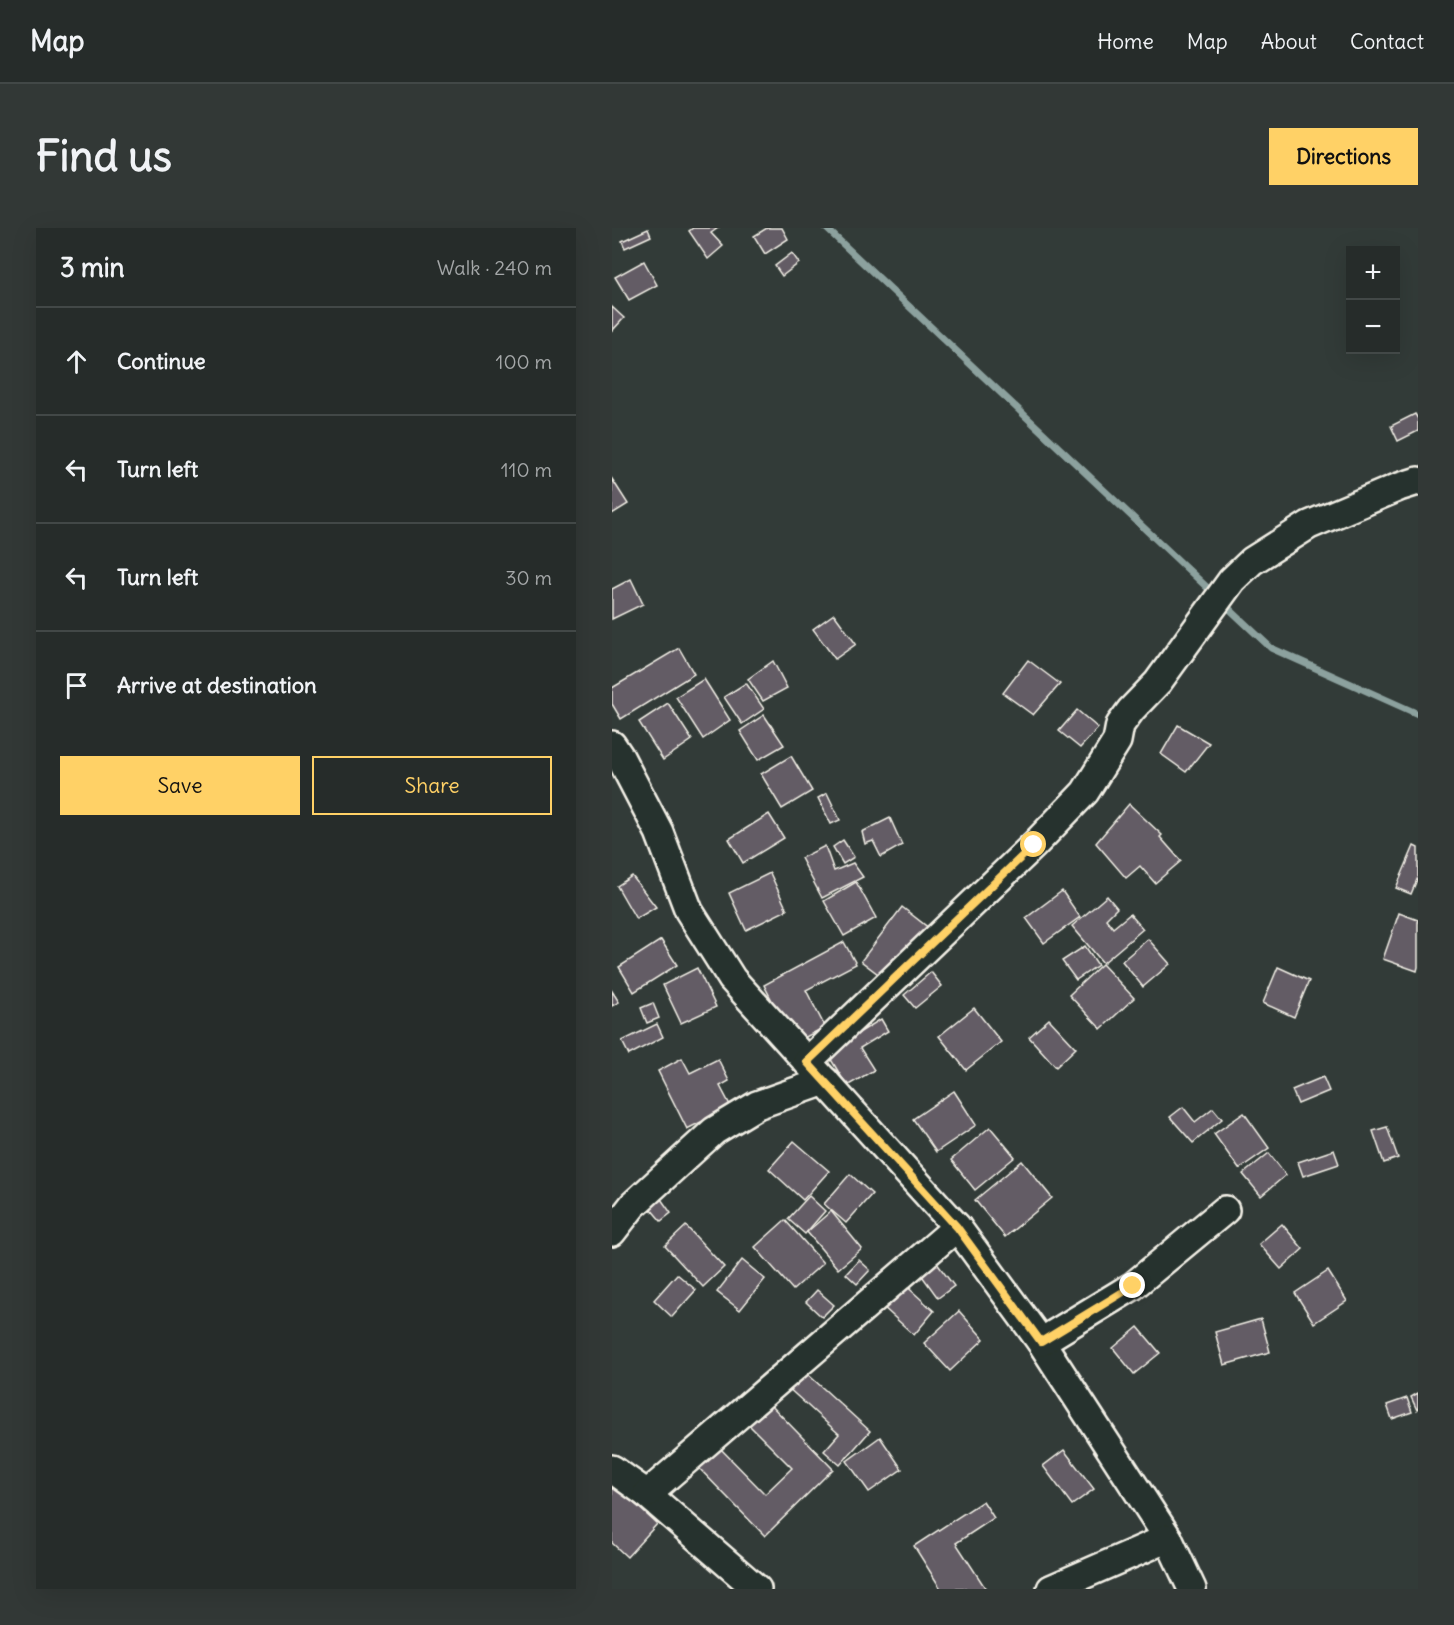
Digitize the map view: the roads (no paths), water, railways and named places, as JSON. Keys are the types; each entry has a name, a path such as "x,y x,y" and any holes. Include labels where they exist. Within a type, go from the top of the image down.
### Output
{"street":[{"path":"612,1232 633,1205 714,1131 816,1072 1085,792 1117,741 1120,725 1158,682 1232,580 1252,561 1310,525 1418,481"},
{"path":"612,745 659,832 689,911 732,979 957,1227 1041,1342 1168,1538 1192,1589"},
{"path":"1041,1342 1133,1286 1225,1210"},
{"path":"646,1494 957,1227"},
{"path":"612,1469 646,1494 757,1589"},
{"path":"1051,1589 1168,1538"}],"waterway":[{"path":"826,228 1214,594"},
{"path":"1222,602 1271,648 1418,714"}]}
